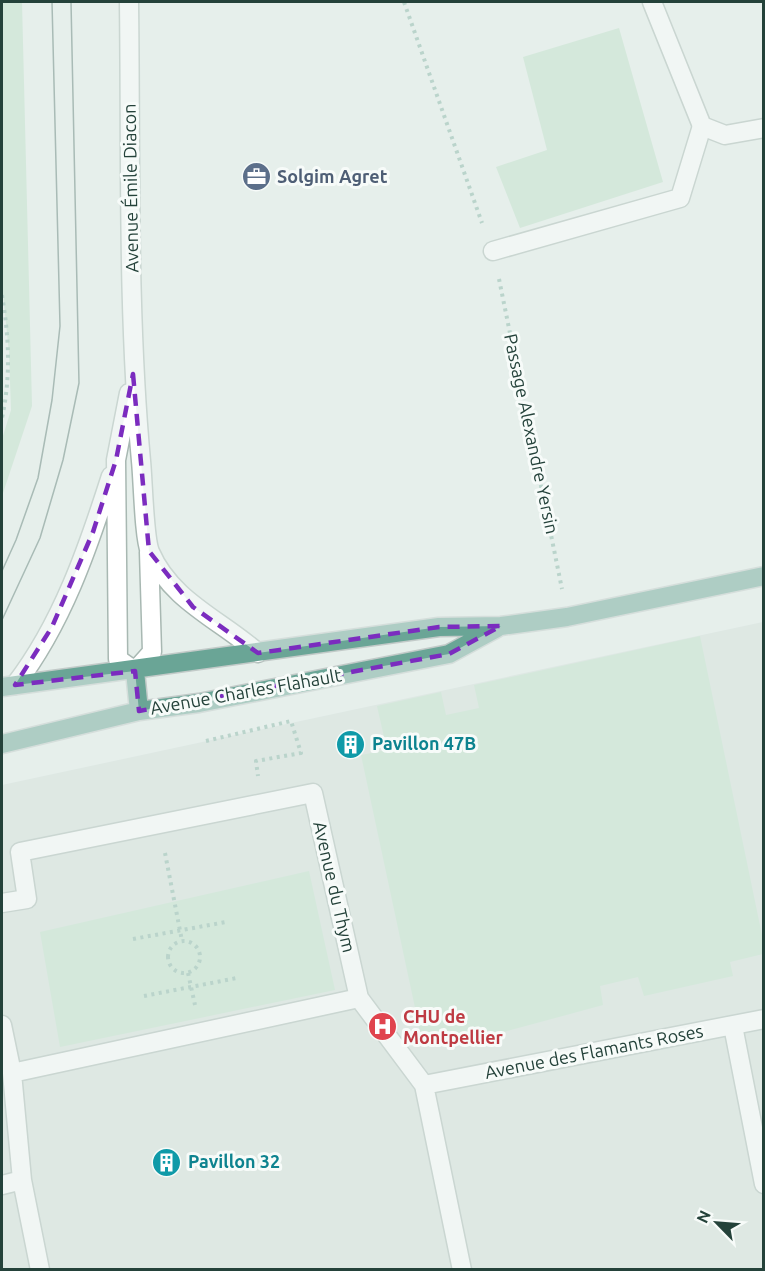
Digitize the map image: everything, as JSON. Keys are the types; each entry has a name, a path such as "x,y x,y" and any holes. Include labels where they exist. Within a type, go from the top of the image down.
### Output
{"main road":[{"name":"Avenue Charles Flahault","path":"501,626 448,654 199,704 139,711 135,671 194,659 258,653 439,627 501,626 567,617 764,576"},
{"path":"8,686 135,671"},
{"path":"2,744 139,711"}],"street":[{"name":"Avenue Émile Diacon","path":"116,460 118,659 135,671 152,652 149,551 133,374 129,2"},
{"path":"493,251 680,198 702,126 652,2"},
{"path":"702,126 726,135 764,128"},
{"name":"Avenue Émile Diacon","path":"8,686 60,610 93,532 116,460 133,374"},
{"name":"Avenue Émile Diacon","path":"149,551 172,586 193,607 241,638 258,653"},
{"name":"Avenue du Thym","path":"2,903 27,899 20,852 313,793 359,998"},
{"path":"12,1072 359,998 424,1084 462,1269"},
{"name":"Avenue des Flamants Roses","path":"424,1084 764,1019"},
{"path":"2,1025 12,1072 22,1180 40,1269"},
{"path":"733,1026 764,1184"},
{"path":"2,1185 22,1180"}],"path":[{"name":"Passage Alexandre Yersin","path":"404,2 462,172 493,251 567,617"},
{"path":"2,295 9,352 8,392 2,418"},
{"path":"206,741 291,722 301,753 256,761 261,803"},
{"path":"160,823 182,941"},
{"path":"134,939 226,922"},
{"path":"182,941 196,947 200,957 197,967 183,974 173,970 168,960 169,950 182,941"},
{"path":"144,996 237,978"}],"highlighted area":[{"path":"133,374 149,551 193,607 258,653 439,627 501,626 449,654 139,711 135,671 15,685 52,627 93,532 116,460"}],"shaded area":[{"name":"CHU de Montpellier","path":"763,622 763,1269 2,1269 2,785"}],"green space":[{"path":"2,2 22,2 32,406 2,496 2,439 11,410 9,353 2,284"},
{"path":"619,28 663,182 520,228 496,167 547,150 523,57"},
{"path":"700,636 763,940 763,954 730,962 733,976 644,996 638,977 600,986 603,1005 478,1039 423,1045 361,755 387,750 377,706 441,692 446,715 479,708 474,685"},
{"path":"309,871 335,990 60,1047 40,932"}],"tram line":[{"path":"2,571 16,540 38,478 52,400 60,326 52,2"},
{"path":"2,620 40,538 63,460 79,383 71,2"}],"place":[{"name":"Solgim Agret","path":"256,177"},
{"name":"Pavillon 47B","path":"351,744"},
{"name":"CHU de Montpellier","path":"382,1027"},
{"name":"Pavillon 32","path":"167,1162"}]}
